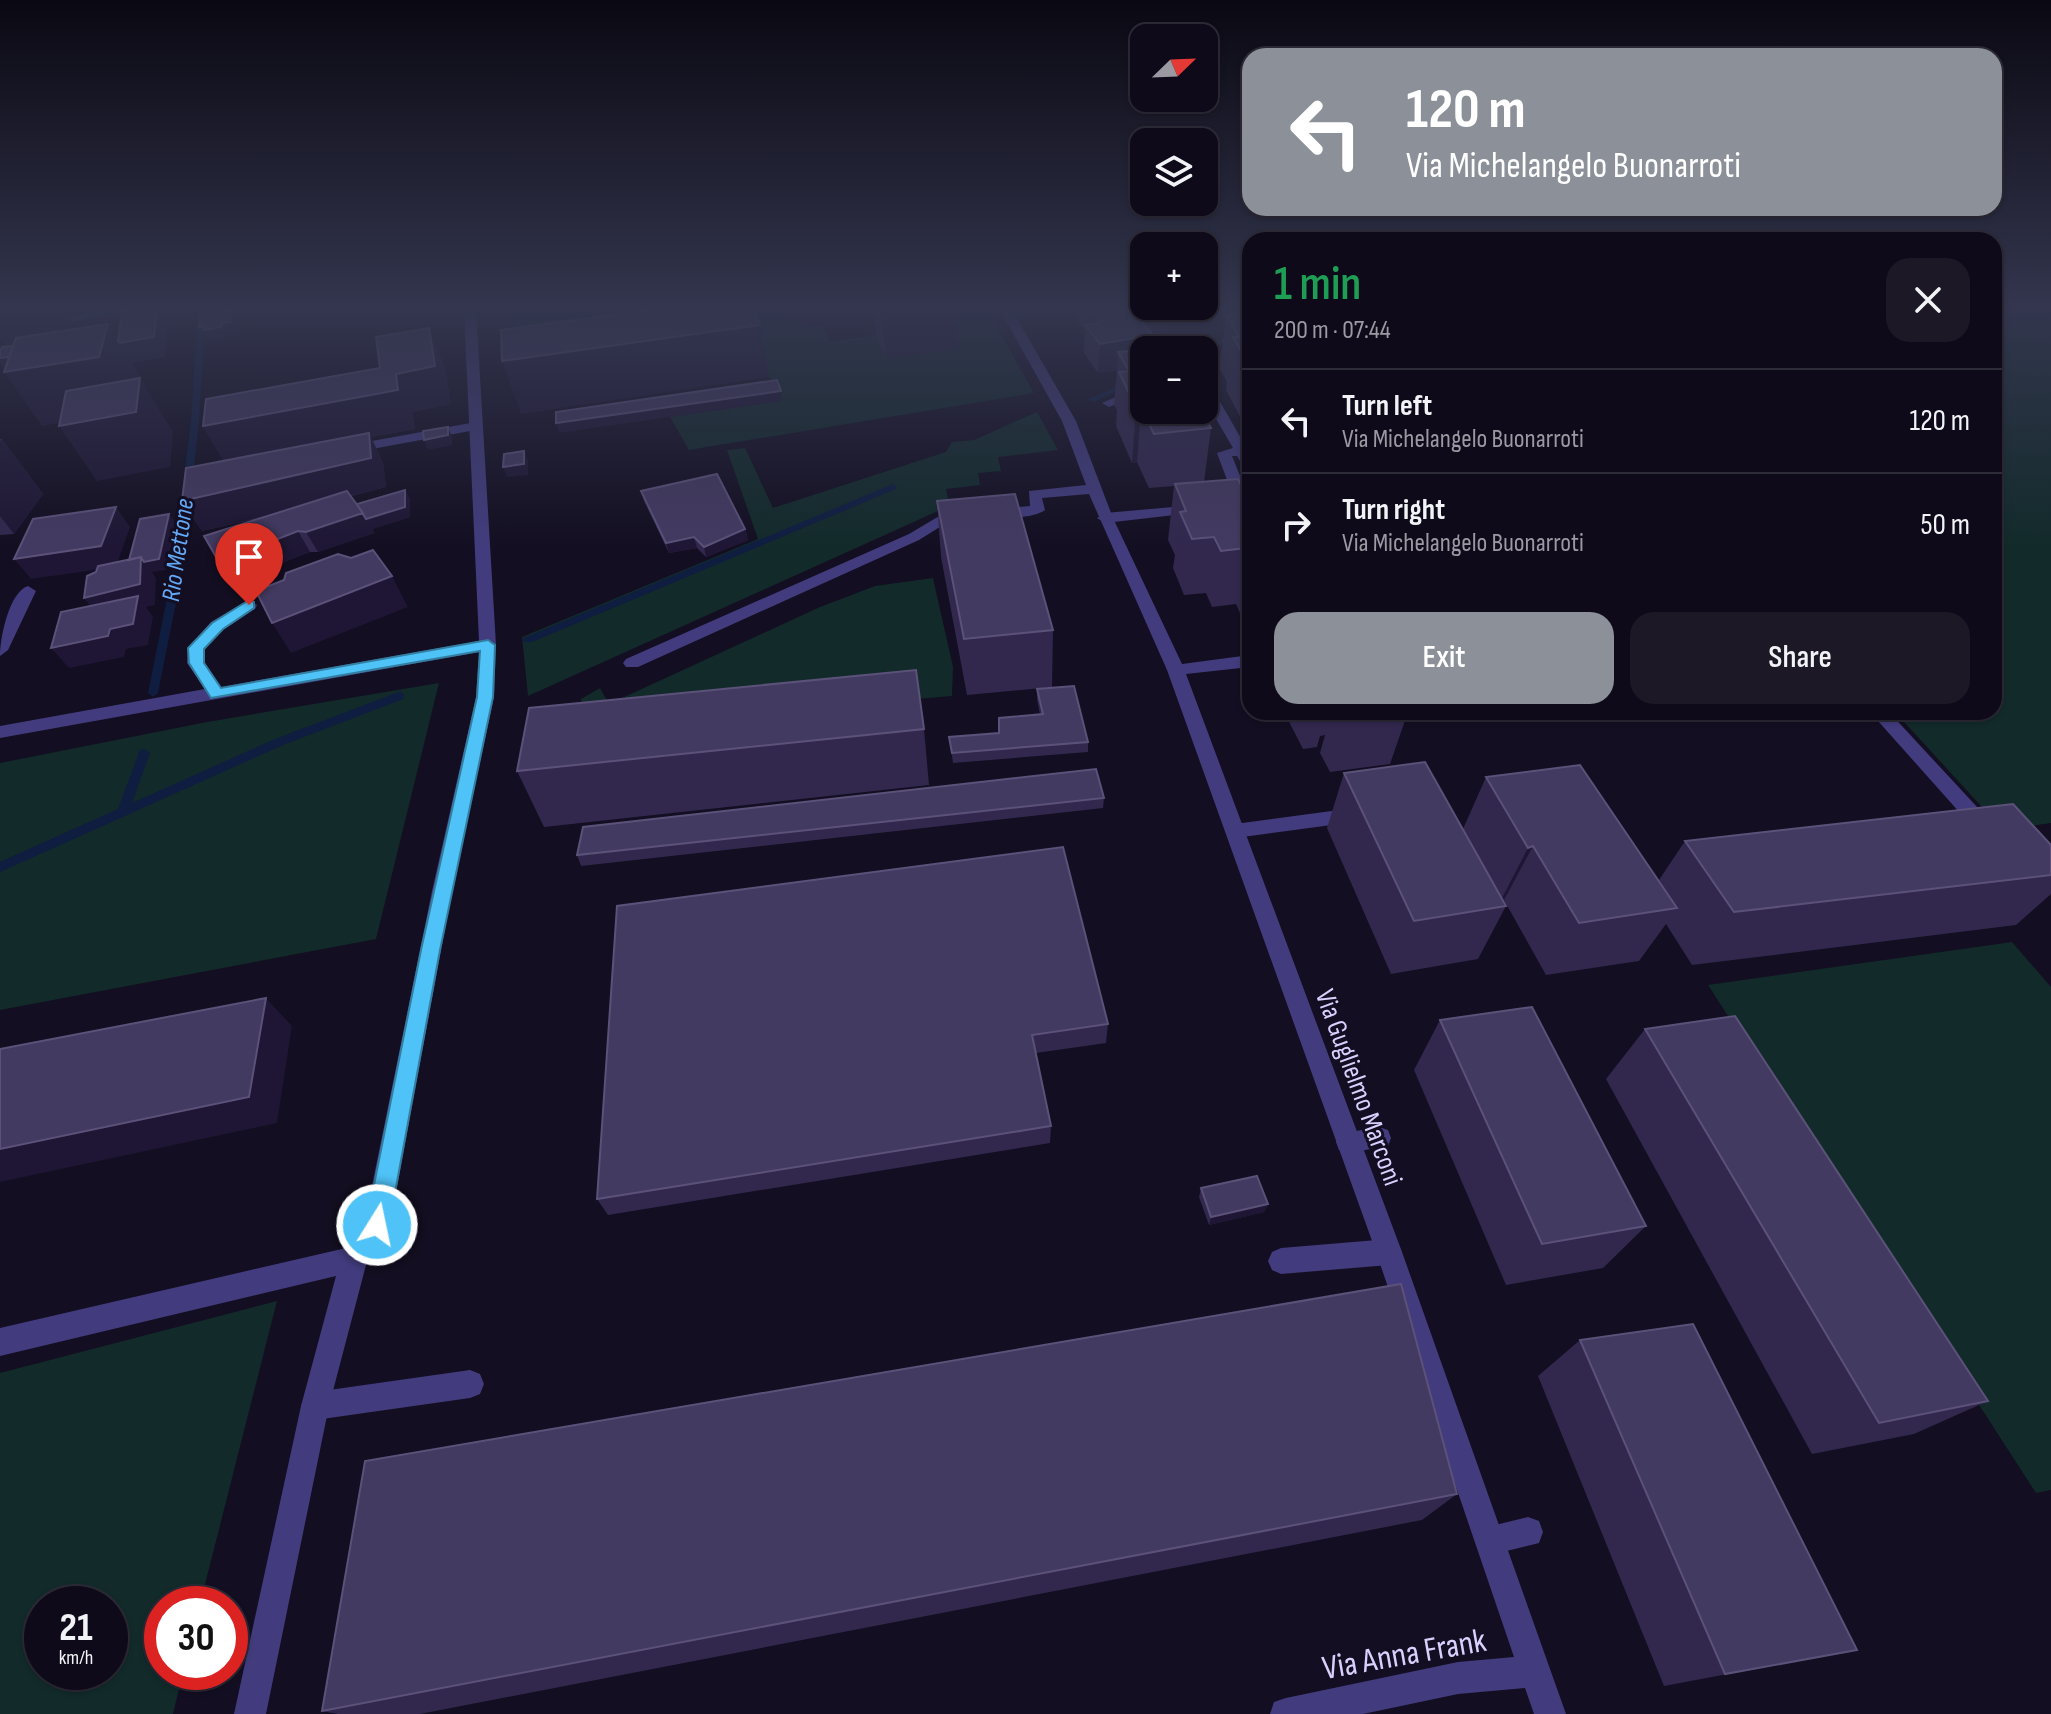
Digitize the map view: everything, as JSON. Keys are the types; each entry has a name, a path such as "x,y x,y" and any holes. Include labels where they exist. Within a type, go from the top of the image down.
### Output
{"street":[{"path":"250,1714 315,1406 354,1259 377,1225 427,964 485,697 488,645 474,390"},
{"name":"Via Guglielmo Marconi","path":"1051,390 1069,421 1105,518 1176,670 1389,1252 1550,1714"},
{"path":"1109,403 1130,395"},
{"path":"1105,518 1237,508 1224,453 1241,451 1218,405"},
{"path":"338,451 476,426"},
{"path":"632,663 914,537 946,517 1038,510 1034,494 1094,489"},
{"path":"0,650 28,591"},
{"path":"217,694 196,663 196,648 217,626 249,605"},
{"path":"0,732 488,645"},
{"path":"1176,670 1242,662"},
{"path":"1886,720 1997,842"},
{"path":"1235,831 1374,813"},
{"path":"1348,1142 1379,1138"},
{"path":"1281,1261 1389,1252"},
{"path":"0,1342 354,1259"},
{"path":"315,1406 470,1384"},
{"path":"1490,1540 1528,1532"},
{"name":"Via Anna Frank","path":"1286,1714 1458,1678 1536,1671"}],"green space":[{"path":"776,390 1032,390 1034,393 689,450 670,417 782,401"},
{"path":"2002,390 2051,390 2051,823 2003,830 1902,720 2002,720"},
{"path":"1037,412 1058,450 998,457 1001,471 978,473 980,485 946,489 949,506 528,696 522,637 758,539 727,450 745,448 773,508 946,452 952,442 974,440"},
{"path":"933,578 953,667 952,696 585,727 581,699 600,688 609,704 820,607 875,586"},
{"path":"439,683 376,939 0,1010 0,763 207,722"},
{"path":"2012,942 2051,987 2051,1490 2036,1493 1708,985"},
{"path":"277,1301 205,1586 144,1586 144,1690 179,1690 173,1714 0,1714 0,1373"}],"building":[{"path":"139,390 136,412 59,426 66,391"},
{"path":"257,390 398,390 203,426 206,399"},
{"path":"708,390 781,391 556,423 556,412"},
{"path":"1149,424 1209,424 1211,428 1154,434"},
{"path":"448,427 448,435 424,440 423,431"},
{"path":"369,433 371,458 182,501 186,468"},
{"path":"524,451 524,464 503,467 504,454"},
{"path":"717,474 745,529 704,547 694,537 666,543 641,491"},
{"path":"1238,479 1242,487 1242,548 1221,551 1214,537 1192,539 1180,512 1186,511 1175,484"},
{"path":"405,490 405,507 366,519 357,504"},
{"path":"347,491 363,513 306,532 298,531 219,562 204,536"},
{"path":"1015,494 1053,630 964,639 937,501"},
{"path":"116,507 101,546 14,559 33,519"},
{"path":"169,514 159,559 144,562 141,557 129,560 140,519"},
{"path":"373,550 392,576 272,623 256,591 284,580 286,573 338,554 351,558"},
{"path":"141,557 140,584 84,598 87,576 96,572 98,566"},
{"path":"138,596 133,624 110,629 108,636 51,648 61,612"},
{"path":"916,670 924,729 517,771 529,708"},
{"path":"1074,686 1088,742 952,753 949,737 999,733 999,718 1043,714 1037,689"},
{"path":"1425,762 1506,906 1414,921 1344,773"},
{"path":"1580,765 1677,908 1579,923 1533,846 1528,848 1486,777"},
{"path":"1096,769 1104,798 577,855 583,827"},
{"path":"2013,804 2051,845 2051,875 1734,912 1685,841"},
{"path":"1063,847 1108,1024 1032,1035 1051,1126 597,1199 617,906"},
{"path":"266,998 249,1097 0,1149 0,1049"},
{"path":"1532,1007 1646,1226 1542,1244 1440,1020"},
{"path":"1735,1016 1988,1401 1879,1423 1645,1029"},
{"path":"1257,1176 1268,1204 1211,1217 1201,1188"},
{"path":"1401,1284 1457,1494 322,1711 365,1461"},
{"path":"1693,1324 1857,1650 1725,1674 1580,1340"}],"waterway":[{"name":"Rio Mettone","path":"153,693 178,568 197,390"},
{"path":"1091,400 1113,390"},
{"path":"528,640 893,487"},
{"path":"123,812 279,742 399,696"},
{"name":"Rio Mettone","path":"123,812 144,753"},
{"path":"0,867 123,812"}],"route":[{"path":"249,605 217,626 196,648 196,663 217,694 488,645 485,697 442,891 377,1225"}]}
